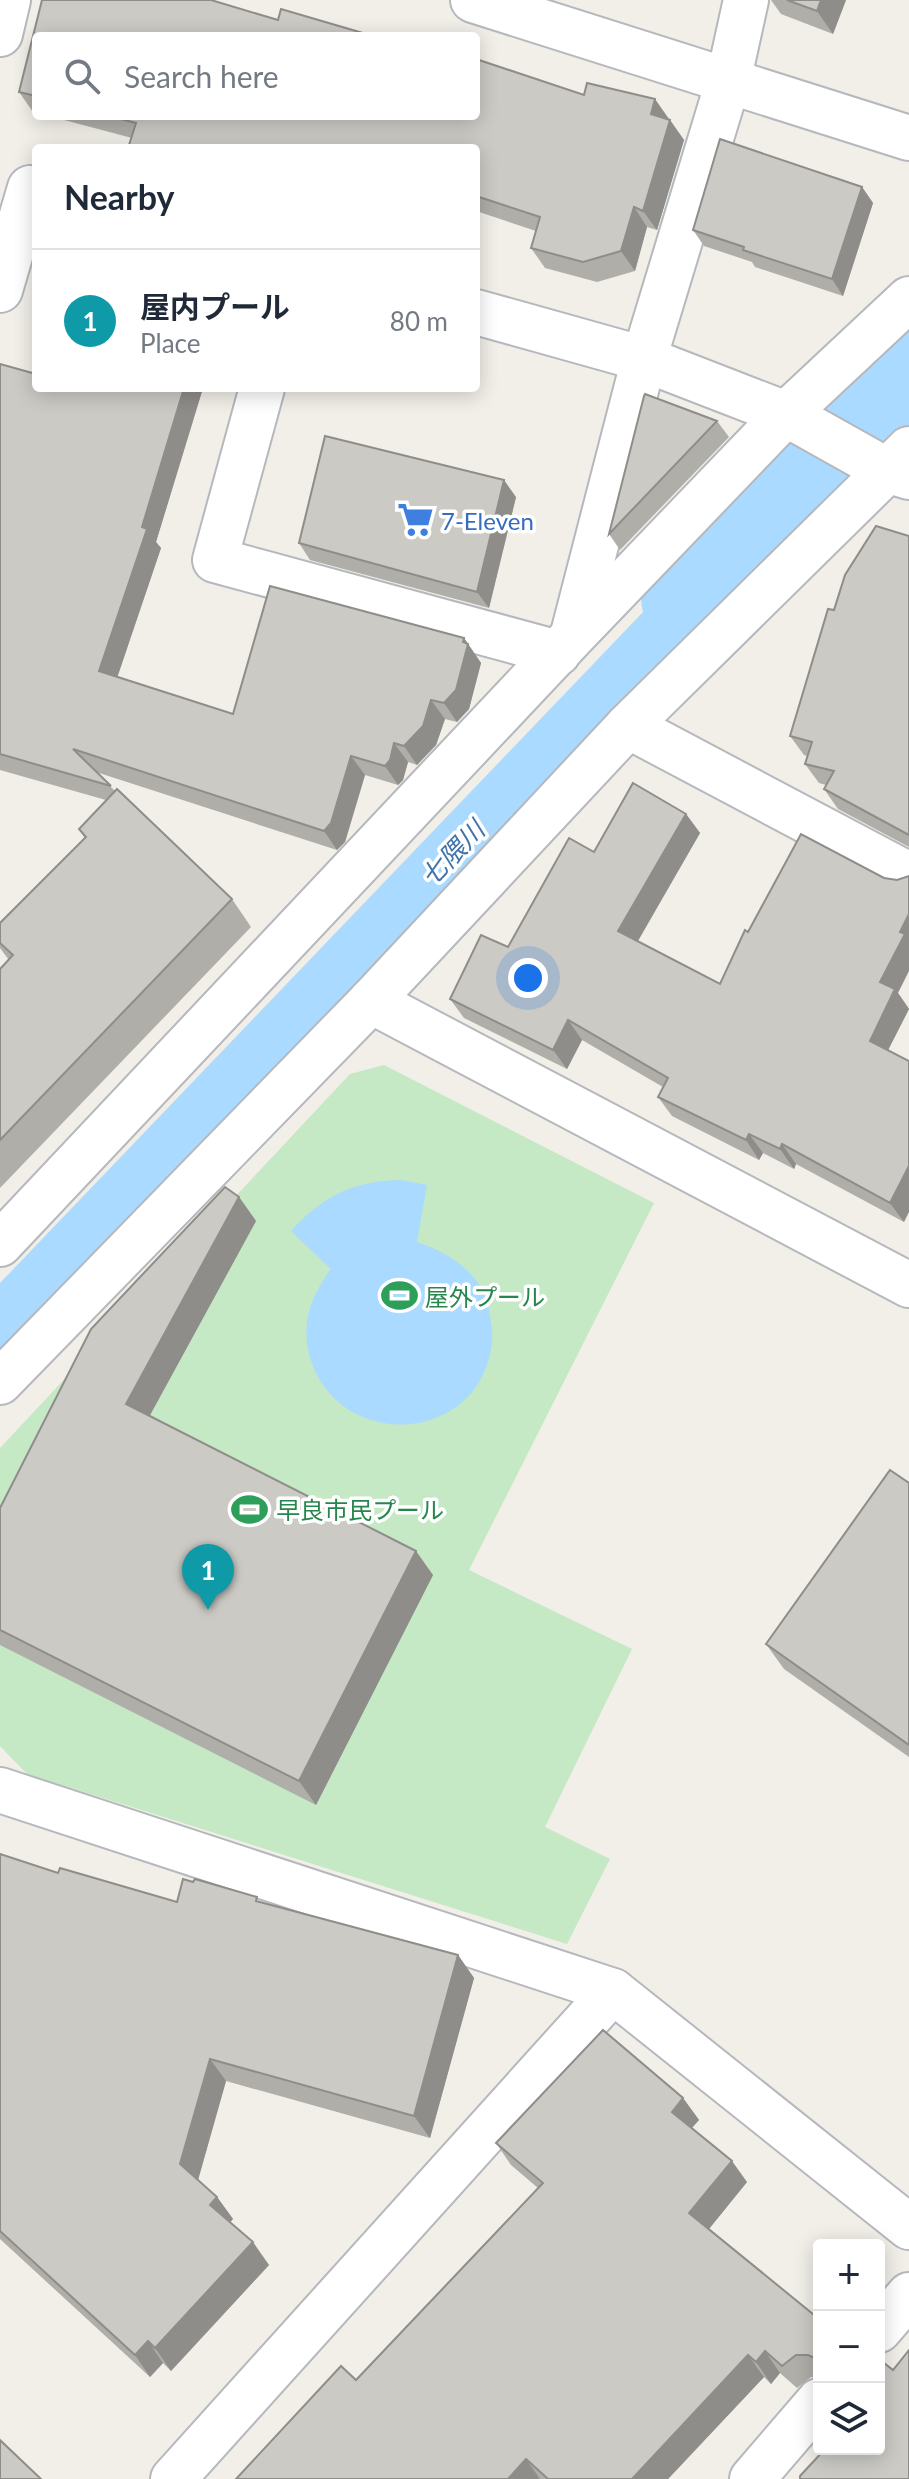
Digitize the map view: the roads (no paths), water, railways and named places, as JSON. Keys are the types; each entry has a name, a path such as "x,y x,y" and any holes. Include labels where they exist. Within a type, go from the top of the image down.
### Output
{"street":[{"path":"0,34 8,0"},
{"path":"473,0 909,138"},
{"path":"565,645 644,359 728,82 746,0"},
{"path":"0,290 22,186"},
{"path":"0,1244 565,645 909,299"},
{"path":"0,1382 371,1001 628,726 892,463 794,418 644,359 480,313"},
{"path":"261,392 215,560 565,645"},
{"path":"628,726 909,875"},
{"path":"371,1001 909,1285"},
{"path":"0,1790 613,1991 909,2227"},
{"path":"173,2479 613,1991"},
{"path":"885,2323 909,2295"},
{"path":"752,2479 813,2408"}],"water":[{"path":"909,351 909,420 864,399"},
{"path":"782,467 823,498 0,1357 0,1283"},
{"name":"屋外プール","path":"402,1180 427,1185 417,1242 454,1260 474,1278 487,1302 492,1334 483,1375 464,1401 438,1417 408,1424 377,1422 348,1409 324,1387 309,1354 306,1331 318,1288 331,1269 291,1231 315,1208 340,1192 369,1183"}],"waterway":[{"name":"七隈川","path":"698,597 780,509 909,384"}],"place":[{"name":"7-Eleven","path":"415,520"},
{"name":"屋外プール","path":"399,1296"},
{"name":"早良市民プール","path":"250,1509"},
{"name":"屋内プール","path":"208,1610"}]}
